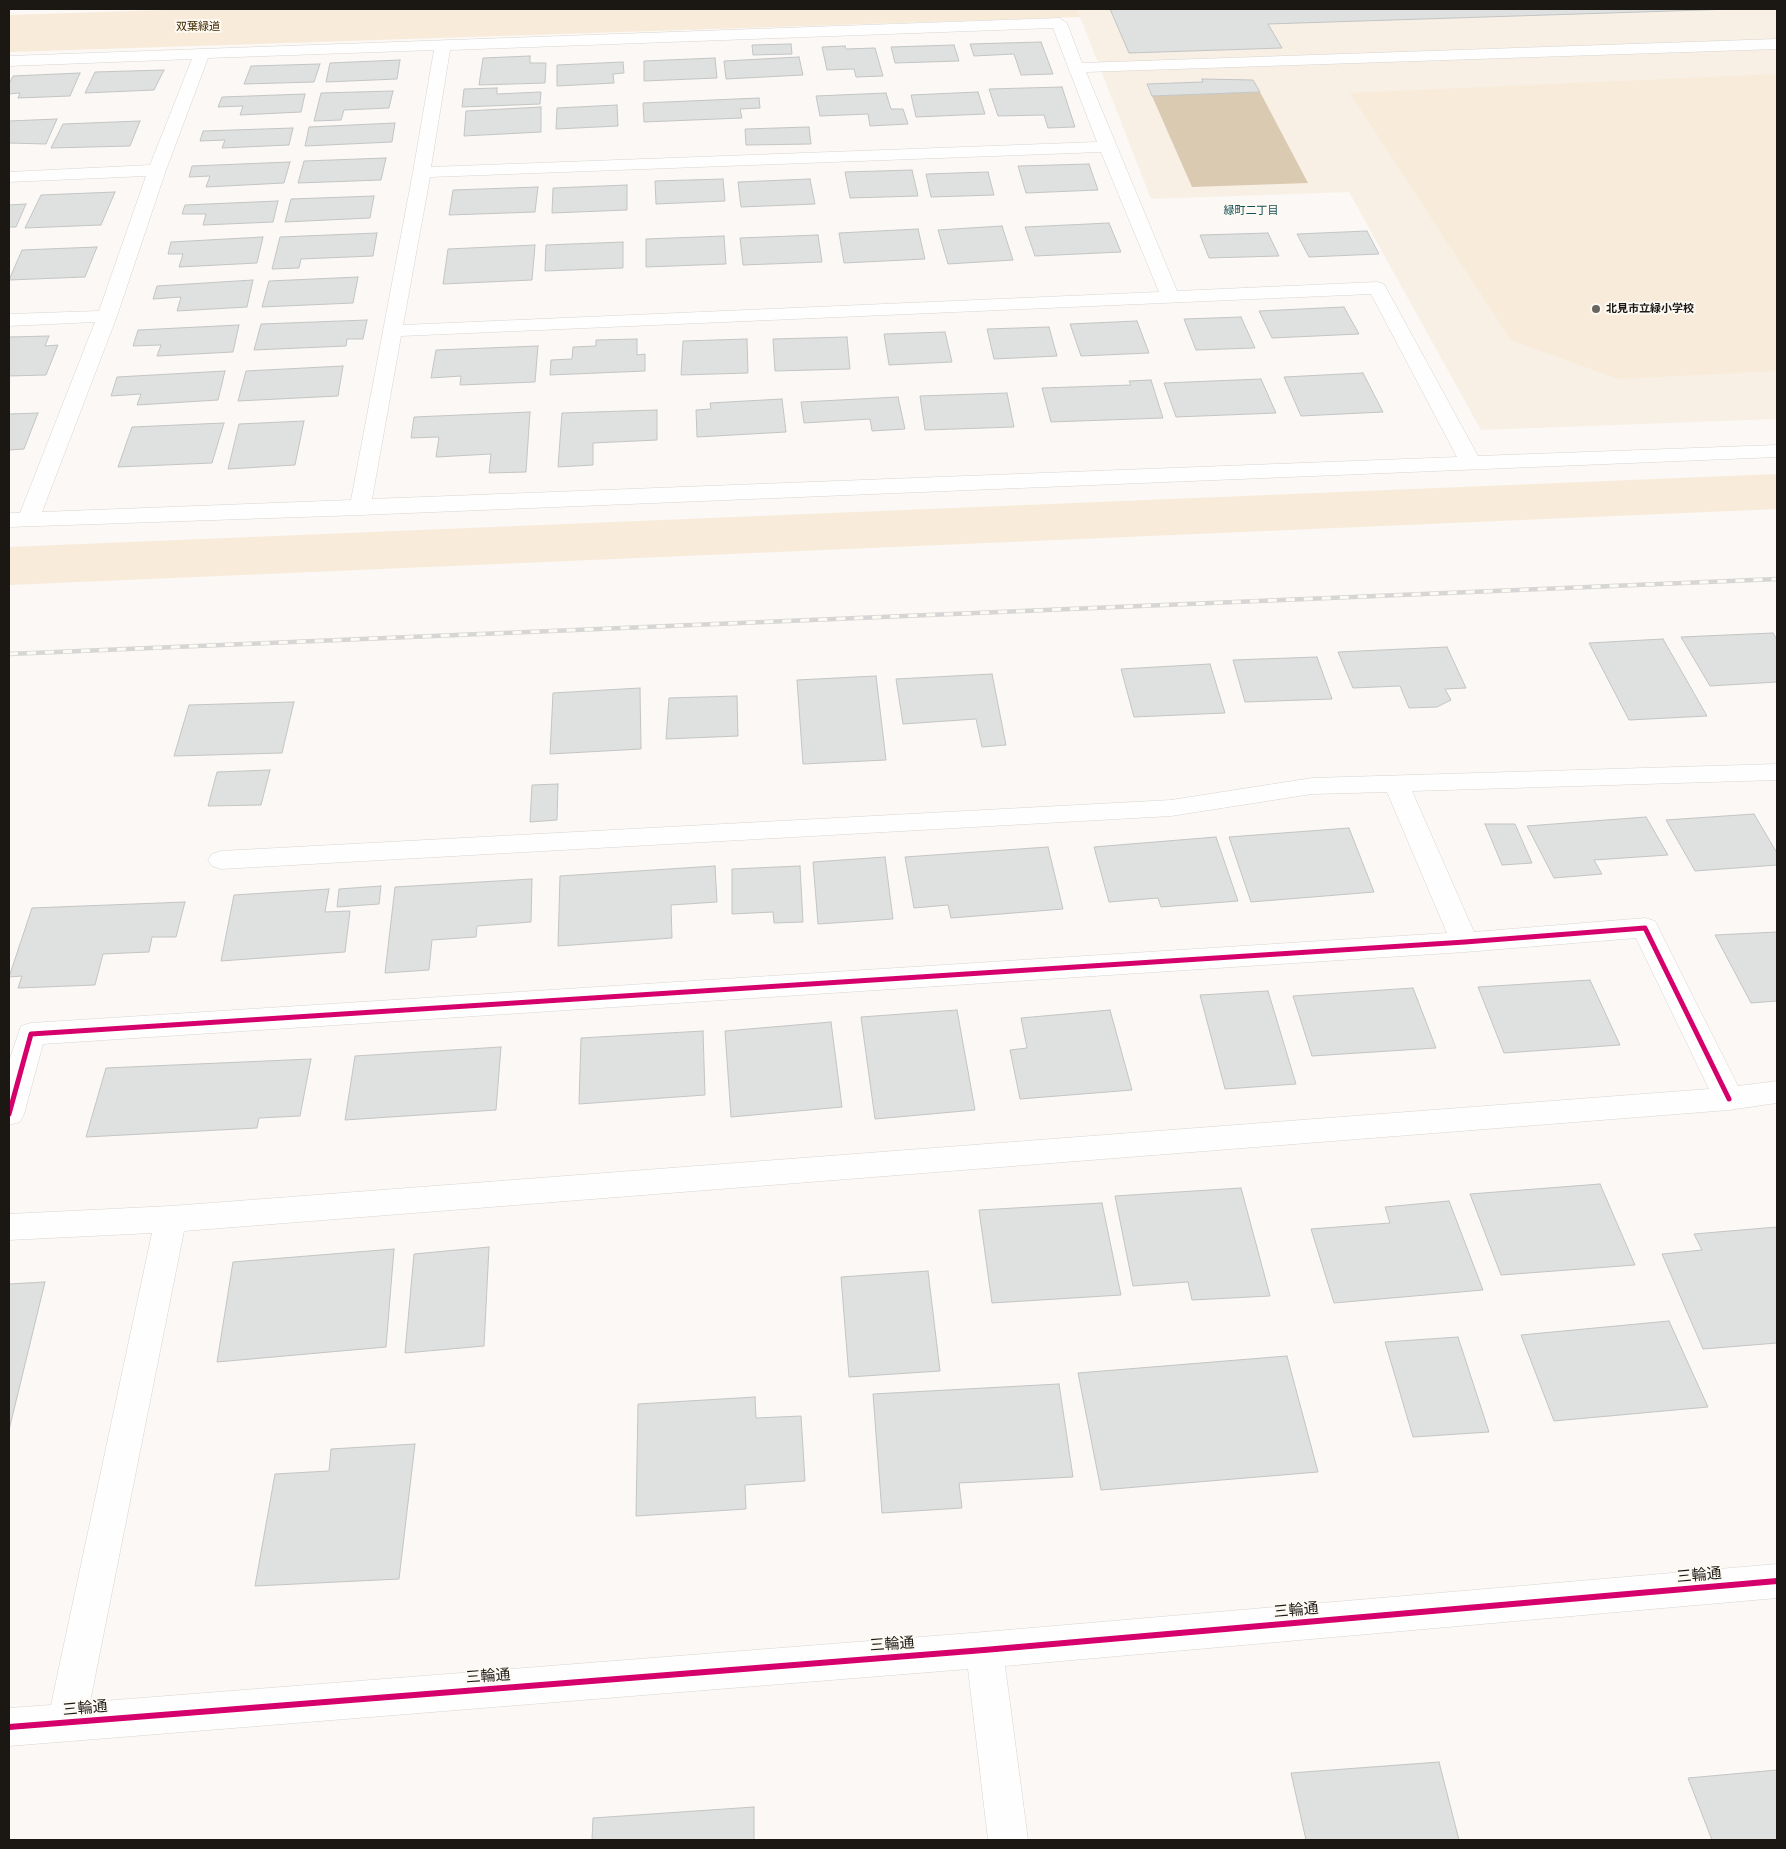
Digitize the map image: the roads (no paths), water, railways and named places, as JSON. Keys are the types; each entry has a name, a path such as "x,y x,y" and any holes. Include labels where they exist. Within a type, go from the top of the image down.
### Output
{"street":[{"path":"9,60 1060,23 1107,147 1170,296"},
{"path":"360,508 422,172 443,44"},
{"path":"1078,68 1777,44"},
{"path":"202,54 158,170 107,316 19,520 1777,451"},
{"path":"422,172 1107,147"},
{"path":"9,177 158,170"},
{"path":"392,331 1377,288 1471,463"},
{"path":"9,320 107,316"},
{"path":"221,860 1171,808 1312,786 1777,772"},
{"path":"1396,783 1465,942"},
{"path":"9,1114 31,1034 1465,942 1646,928 1730,1099"},
{"path":"9,1227 171,1219 1730,1099 1777,1092"},
{"path":"68,1722 171,1219"},
{"name":"三輪通","path":"9,1727 984,1650 1777,1581"},
{"path":"984,1650 1008,1840"}],"railway":[{"path":"9,654 1777,579"}],"place":[{"name":"北見市立緑小学校","path":"1596,309"}],"district":[{"name":"緑町二丁目","path":"1251,211"}],"park label":[{"name":"双葉緑道","path":"198,27"}]}
